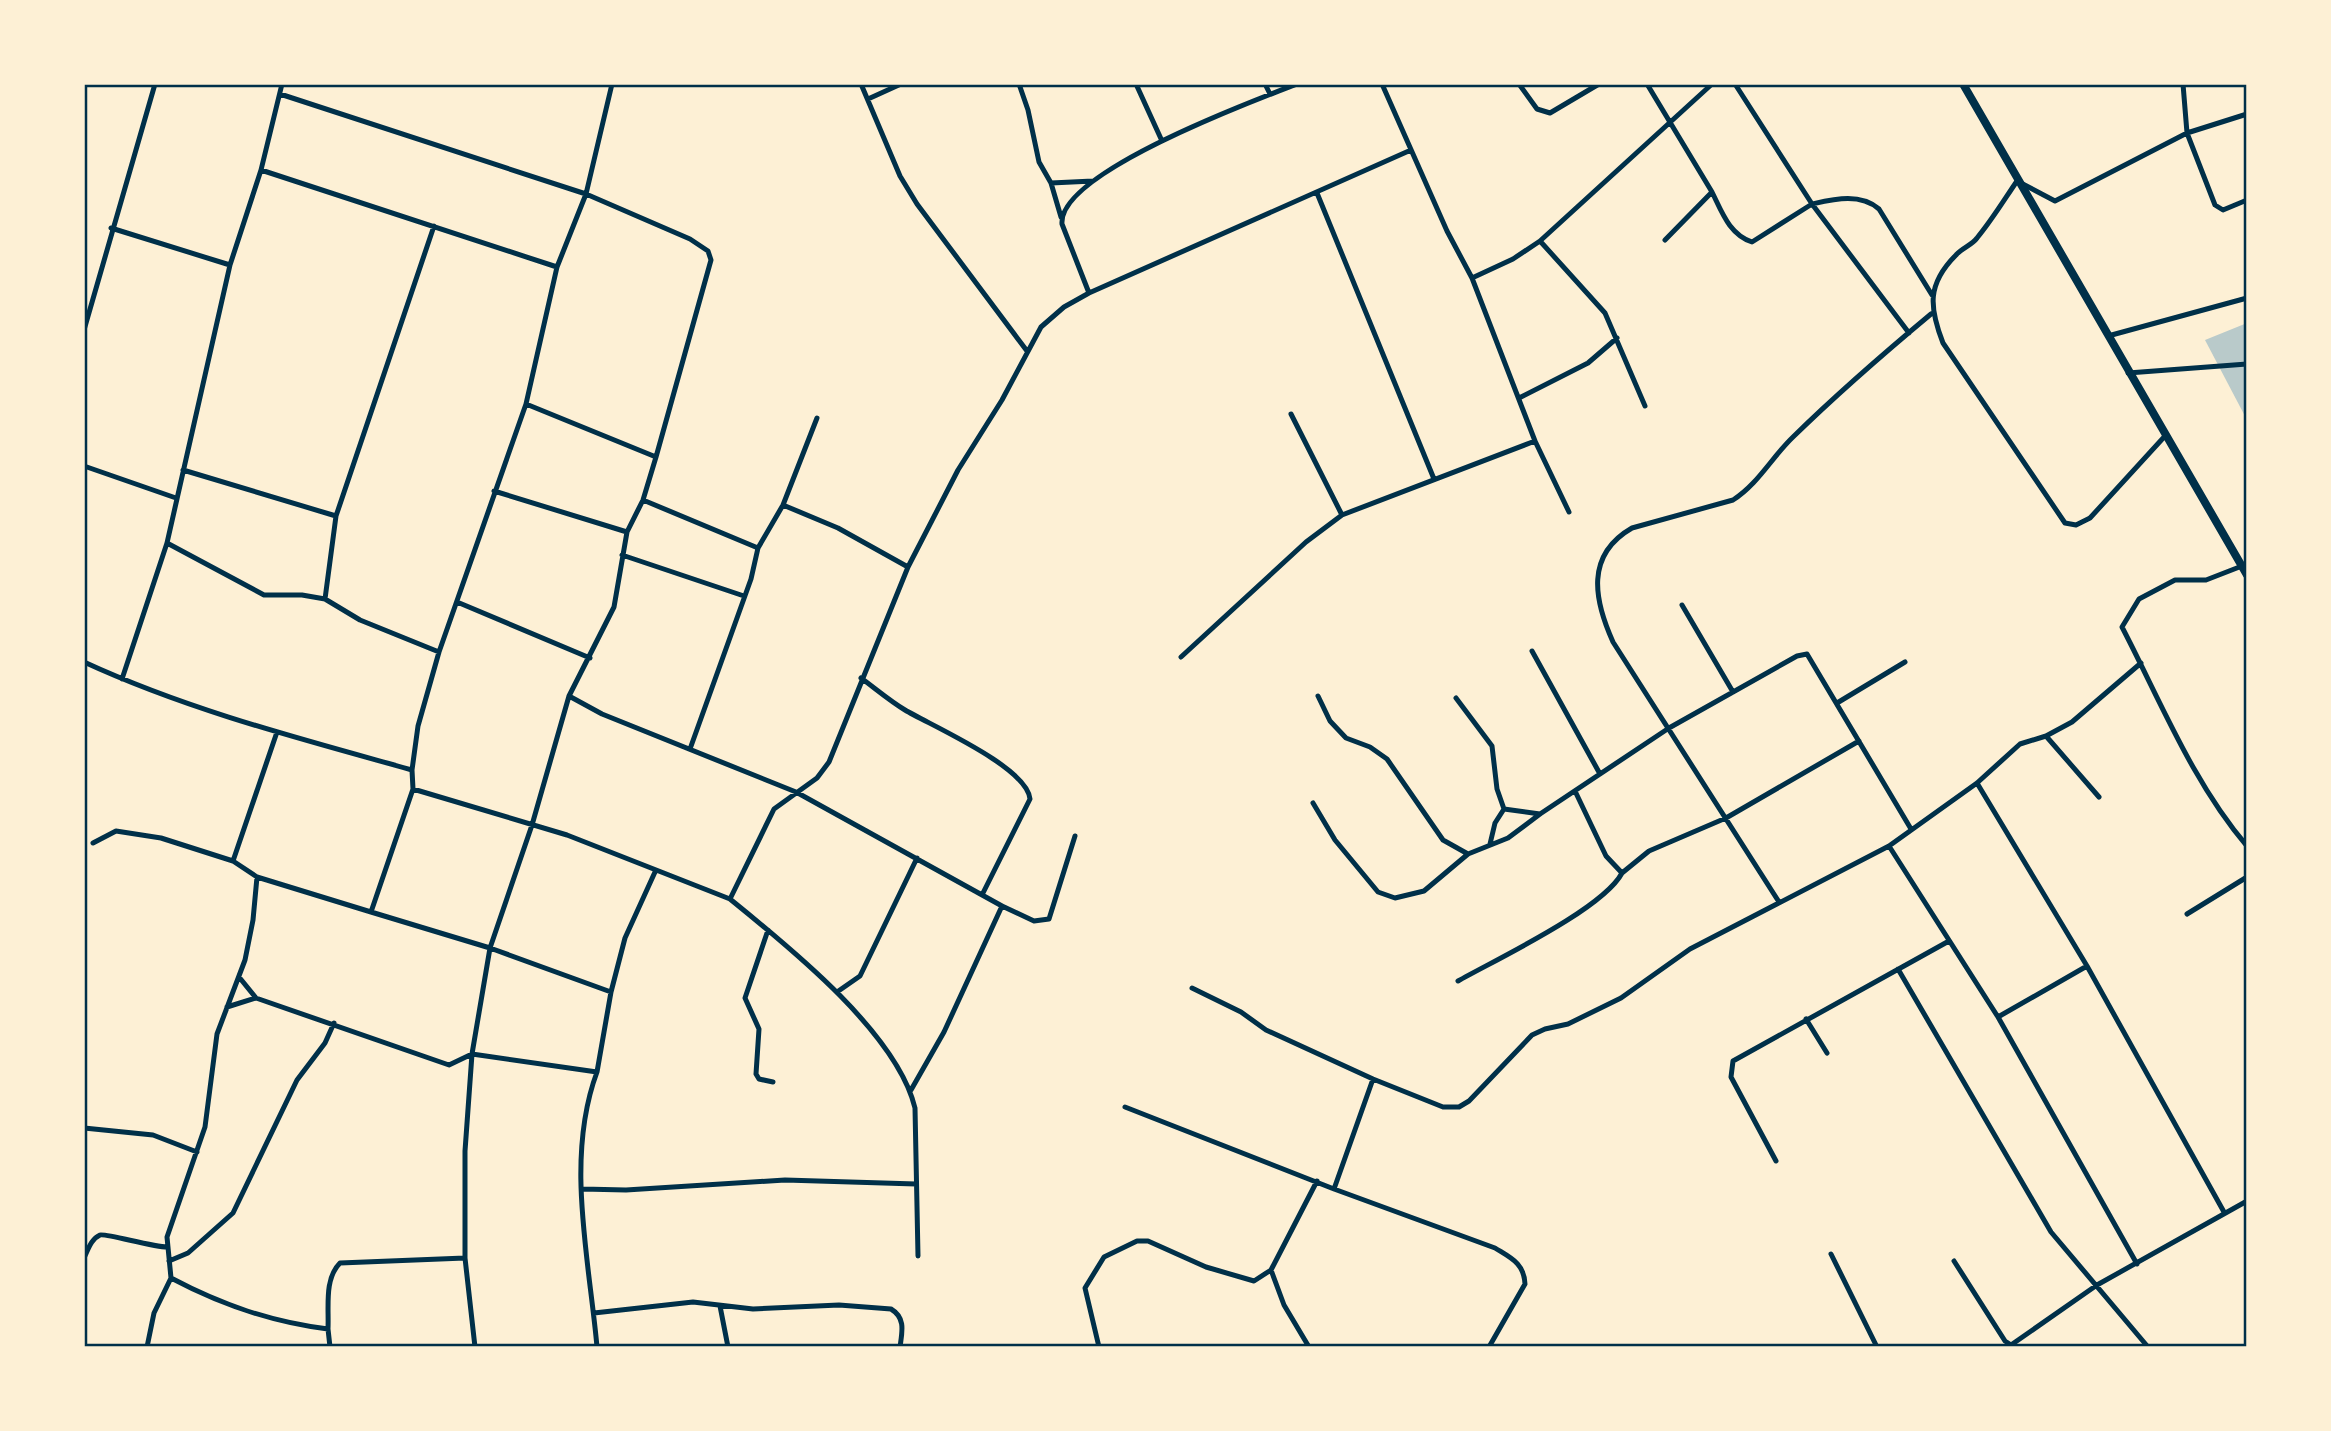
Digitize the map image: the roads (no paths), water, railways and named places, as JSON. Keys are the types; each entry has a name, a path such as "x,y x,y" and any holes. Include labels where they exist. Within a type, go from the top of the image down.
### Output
{"highway":[{"path":"1963,84 2247,575"}],"street":[{"path":"84,330 111,228 155,84"},
{"path":"122,679 167,543 230,265 261,170 282,84"},
{"path":"371,912 413,789 411,770 418,726 439,652 526,404 557,267 586,194 612,84"},
{"path":"861,84 900,176 917,204 1027,351"},
{"path":"868,99 901,84"},
{"path":"1019,84 1028,110 1039,162 1051,183 1089,293"},
{"path":"1136,84 1162,141"},
{"path":"1265,84 1270,94"},
{"path":"1061,217 1073,199 1111,168 1162,141 1297,84"},
{"path":"1382,84 1410,150 1472,278 1535,441 1569,512"},
{"path":"1519,84 1536,109 1550,113 1599,84"},
{"path":"1647,84 1732,230 1740,238 1752,242 1812,204 1833,199 1867,199 1879,209 1932,295"},
{"path":"1472,278 1513,259 1540,241 1672,124 1712,84"},
{"path":"1735,84 1812,204 1909,333"},
{"path":"2183,84 2187,133 2215,205 2223,210 2247,200"},
{"path":"280,94 586,194 690,239 708,251 711,260 643,500 627,532 614,607 569,696 532,825 490,948 471,1054 465,1152 465,1258 475,1347"},
{"path":"2165,436 2090,518 2076,525 2064,523 1943,343 1931,314 1932,295 1945,268 1957,253 1975,241 2017,181 2055,201 2187,133 2247,114"},
{"path":"730,900 774,809 817,778 829,762 908,567 958,470 1002,400 1027,351 1051,317 1089,293 1165,257 1317,193 1410,150"},
{"path":"261,170 557,267"},
{"path":"1051,183 1096,181"},
{"path":"1665,240 1712,192"},
{"path":"1317,193 1434,479"},
{"path":"325,599 335,516 435,226"},
{"path":"111,228 230,265"},
{"path":"1540,241 1605,313 1645,406"},
{"path":"2107,337 2247,298"},
{"path":"84,301 91,303"},
{"path":"1779,902 1613,642 1600,612 1597,583 1603,556 1619,535 1632,528 1733,500 1747,491 1798,432 1852,380 1931,314"},
{"path":"1519,397 1588,363 1617,338"},
{"path":"2128,373 2247,364"},
{"path":"526,404 656,457"},
{"path":"1291,414 1342,515"},
{"path":"690,750 758,548 783,505 817,418"},
{"path":"1181,657 1306,542 1342,515 1535,441"},
{"path":"84,466 176,498"},
{"path":"183,470 335,516"},
{"path":"494,491 627,532"},
{"path":"643,500 758,548"},
{"path":"783,505 838,528 908,567"},
{"path":"167,543 264,595 302,595 325,599 360,620 439,652"},
{"path":"622,555 744,596"},
{"path":"2242,566 2206,580 2175,580 2139,599 2122,627 2202,779 2230,827 2247,846"},
{"path":"457,603 590,658"},
{"path":"1682,605 1733,692"},
{"path":"1532,651 1600,774"},
{"path":"1313,803 1335,840 1378,892 1395,898 1424,891 1468,854 1523,829 1540,814 1669,728 1797,656 1807,654 1911,829"},
{"path":"84,662 122,679 277,732 411,770"},
{"path":"1837,703 1905,662"},
{"path":"1192,988 1241,1012 1266,1030 1373,1079 1443,1107 1459,1107 1469,1101 1532,1035 1568,1024 1621,998 1690,949 1889,846 1977,783 2020,744 2046,736 2072,722 2141,663"},
{"path":"861,678 904,709 996,760 1027,789 1030,799 983,893"},
{"path":"569,696 602,714 796,792 1034,922 1049,919 1075,836"},
{"path":"1318,696 1329,721 1346,738 1370,747 1387,759 1443,840 1468,854"},
{"path":"1456,698 1492,746 1496,782 1503,809 1495,823 1490,844"},
{"path":"233,861 277,732"},
{"path":"2046,736 2099,797"},
{"path":"1458,981 1611,891 1622,873 1665,843 1726,817 1859,741"},
{"path":"1977,783 2087,966 2224,1212"},
{"path":"413,789 567,835 730,900 837,992 898,1067 911,1090 915,1108 918,1256"},
{"path":"1575,792 1606,856 1622,873"},
{"path":"1503,809 1540,814"},
{"path":"93,843 116,831 161,838 233,861 257,877 490,948 611,992"},
{"path":"1889,846 1998,1017 2137,1264"},
{"path":"837,992 860,976 917,858"},
{"path":"597,1347 580,1154 585,1105 597,1072 611,992 625,938 655,872"},
{"path":"147,1347 154,1313 171,1278 167,1247 170,1229 209,1111 217,1034 239,976 253,920 257,877"},
{"path":"2187,914 2247,877"},
{"path":"911,1090 944,1032 1002,906"},
{"path":"768,930 745,998 759,1029 756,1074 759,1079 773,1082"},
{"path":"1776,1161 1731,1077 1733,1061 1742,1053 1949,941"},
{"path":"1998,1017 2087,966"},
{"path":"1898,969 2051,1232 2148,1347"},
{"path":"239,976 256,998 334,1023 422,1058 449,1065 471,1054 597,1072"},
{"path":"227,1007 256,998"},
{"path":"1807,1019 1827,1053"},
{"path":"169,1261 188,1253 233,1213 298,1080 325,1043 334,1023"},
{"path":"1334,1189 1373,1079"},
{"path":"1125,1107 1334,1189 1495,1248 1518,1262 1524,1273 1525,1284 1489,1347"},
{"path":"84,1128 153,1135 197,1152"},
{"path":"582,1189 626,1191 785,1180 916,1184"},
{"path":"1099,1347 1085,1288 1104,1256 1121,1246 1148,1241 1206,1267 1254,1281 1271,1270 1317,1181"},
{"path":"1954,1261 2005,1341 2011,1346 2097,1285 2247,1201"},
{"path":"84,1258 90,1244 98,1235 105,1234 139,1245 167,1247"},
{"path":"1831,1254 1877,1347"},
{"path":"330,1347 328,1329 332,1271 340,1263 465,1258"},
{"path":"1271,1270 1284,1305 1309,1347"},
{"path":"171,1278 206,1297 248,1313 295,1325 328,1329"},
{"path":"594,1313 693,1301 753,1309 839,1305 891,1310 899,1314 902,1323 900,1347"},
{"path":"720,1306 728,1347"}]}
